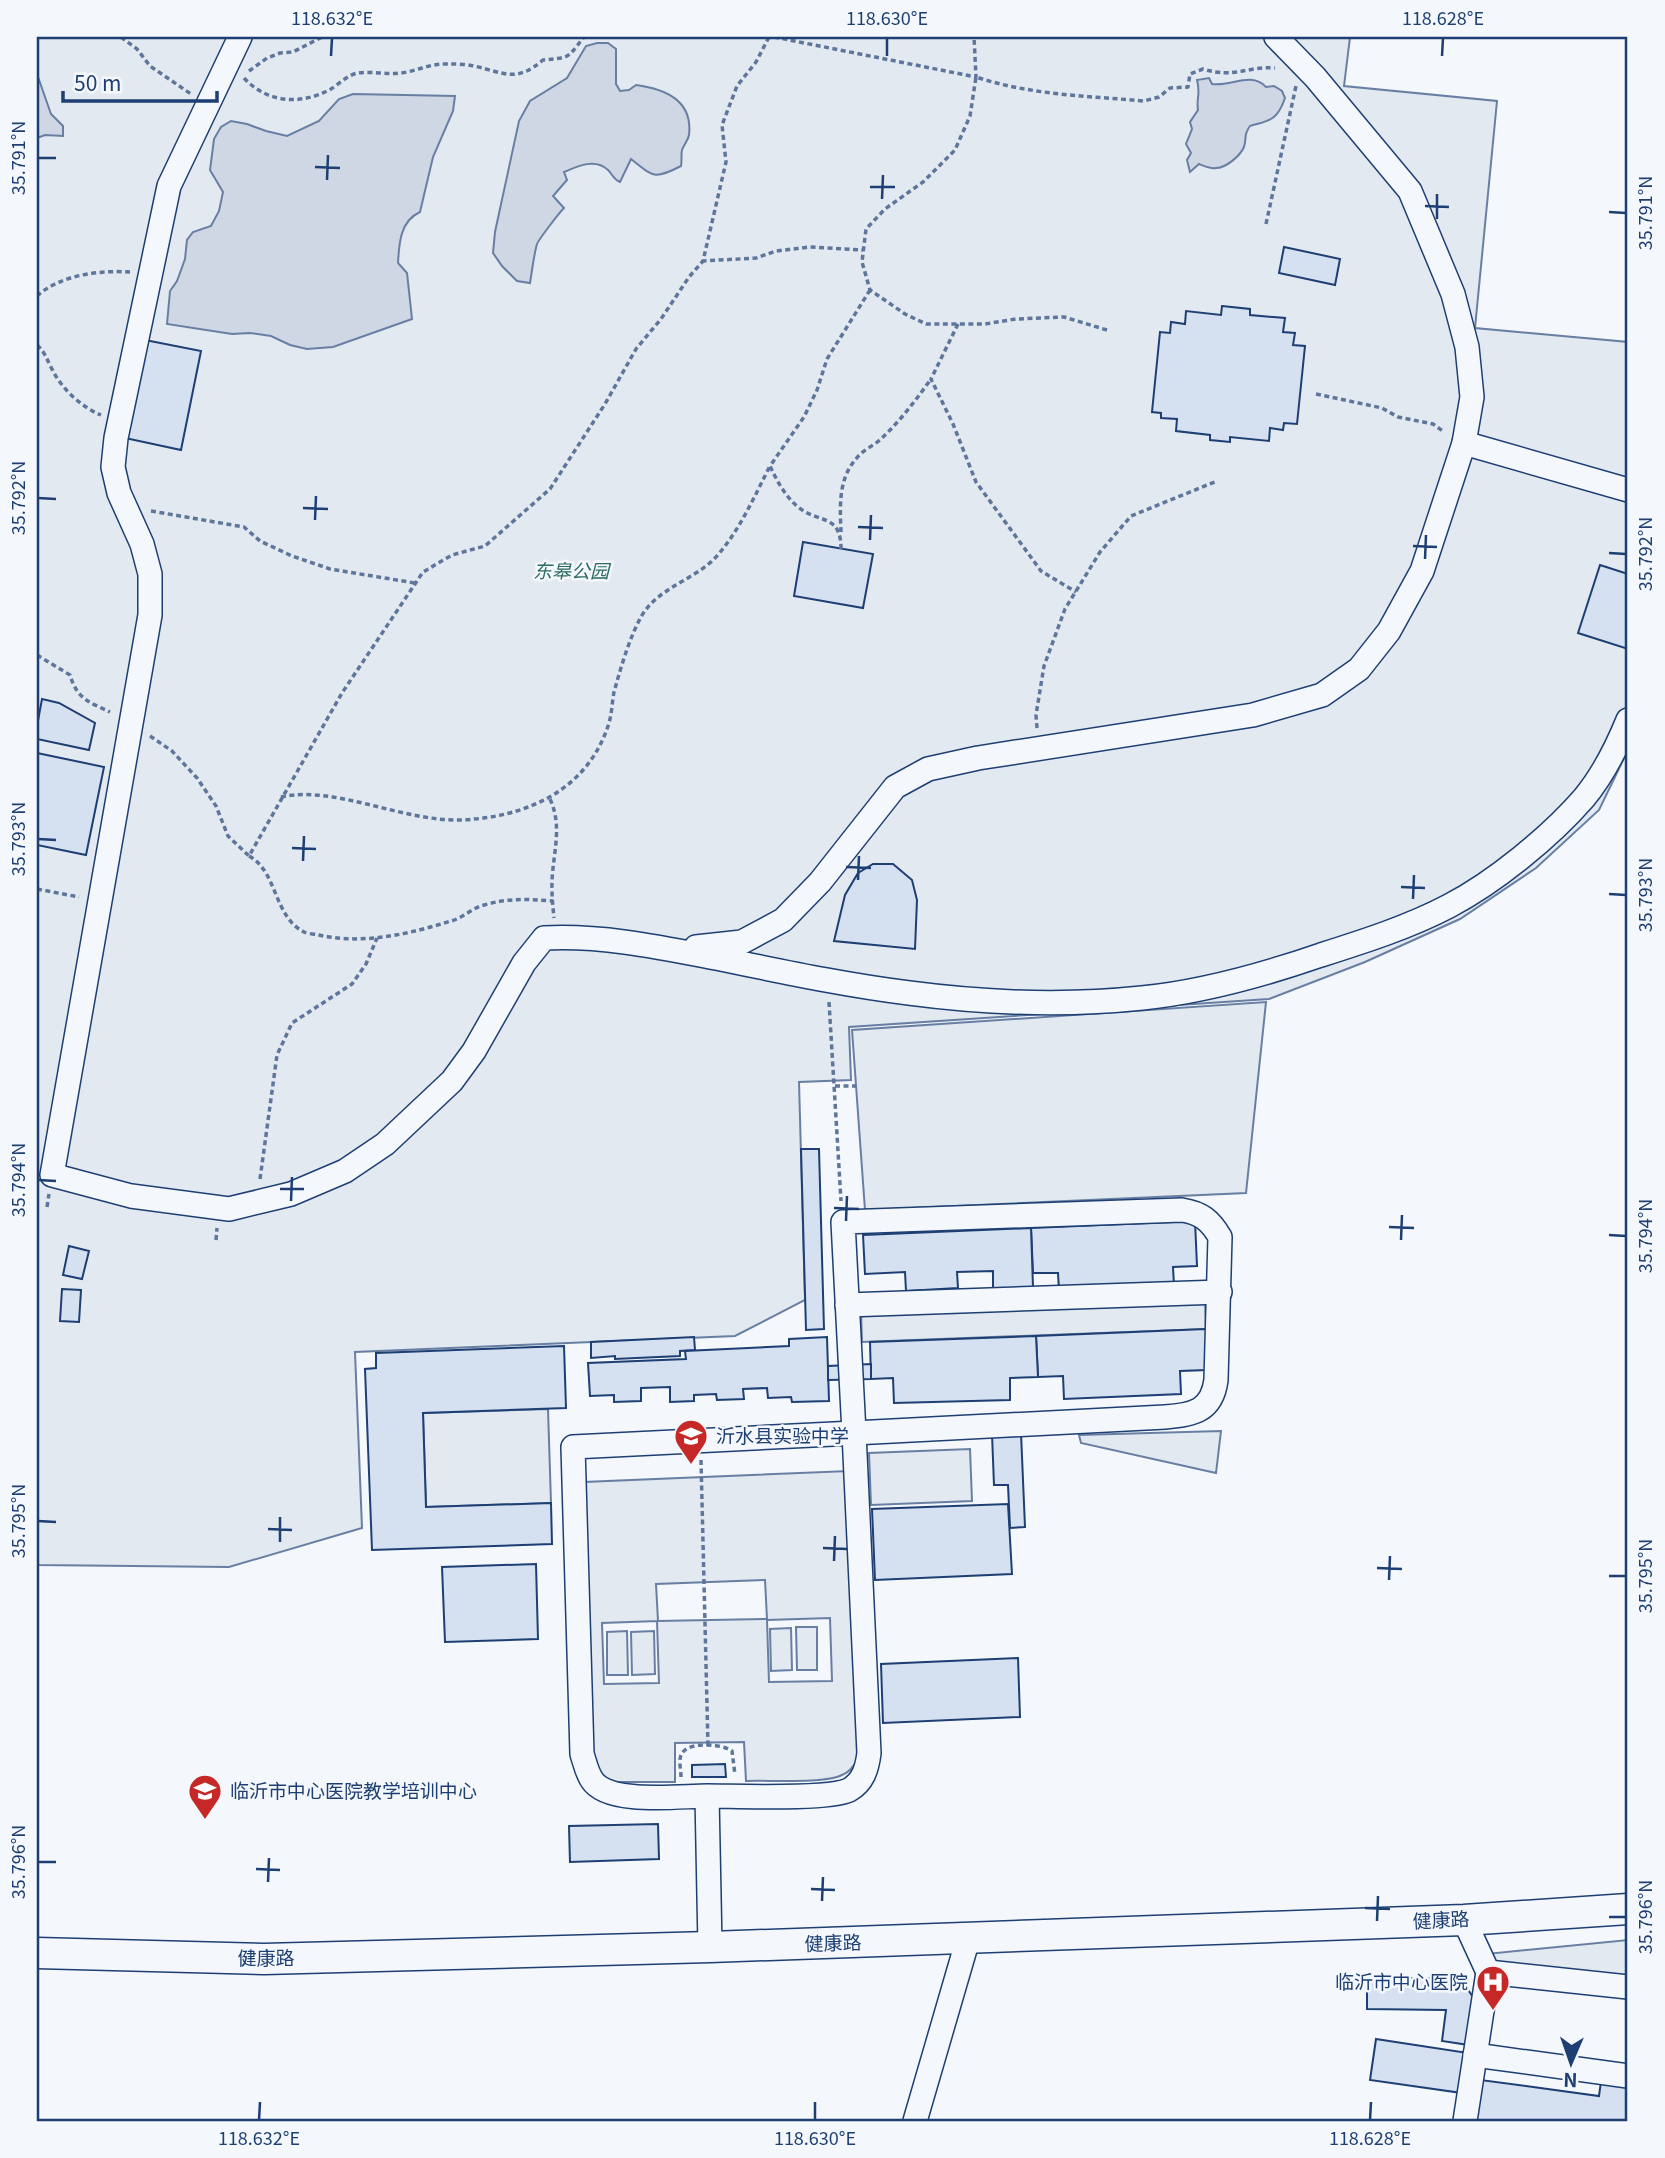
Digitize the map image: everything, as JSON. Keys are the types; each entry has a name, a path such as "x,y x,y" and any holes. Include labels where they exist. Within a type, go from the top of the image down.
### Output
{"main road":[{"name":"健康路","path":"37,1953 264,1959 710,1947 1464,1920 1628,1909"}],"street":[{"path":"240,37 169,186 119,423 113,467 118,493 142,544 150,574 150,615 100,901 44,1173 131,1196 229,1209 291,1194 345,1171 385,1144 452,1081 474,1051 524,963 544,938 578,937 670,949 828,980 911,993 984,1000 1052,1002 1142,998 1216,987 1298,963 1407,924 1450,906 1494,878 1550,832 1585,796 1616,747 1628,720"},
{"path":"670,949 742,942 783,920 820,882 895,787 928,769 1253,715 1322,695 1359,669 1389,631 1422,571 1464,443 1472,397 1467,347 1453,293 1410,191 1291,66 1276,37"},
{"path":"1464,443 1628,490"},
{"path":"1220,1292 1215,1391 1205,1406 1194,1412 1165,1417 854,1433 701,1440 573,1447 582,1754 592,1781 603,1790 618,1796 837,1794 857,1784 868,1765 854,1433 843,1224 1182,1210 1196,1212 1206,1218 1220,1237 1220,1292"},
{"path":"847,1305 1220,1292"},
{"path":"708,1796 710,1947"},
{"path":"1464,1920 1488,1972 1465,2121"},
{"path":"915,2121 968,1939"},
{"path":"1488,1972 1628,1987"},
{"path":"1475,2055 1628,2076"}],"path":[{"path":"121,37 137,48 150,66 206,106"},
{"path":"246,81 248,72 267,58 293,52 322,37"},
{"path":"230,58 246,81 262,93 297,101 315,97 356,73 402,73 442,64 472,65 505,74 525,73 543,60 568,57 584,37"},
{"path":"248,856 342,693 423,572 452,555 485,546 550,489 605,404 636,349 703,261 726,162 722,125 737,86 771,37 976,77 1031,91 1144,101 1159,97 1170,88 1188,87 1190,74 1203,69 1219,74 1242,73 1261,67 1291,66 1266,224"},
{"path":"974,37 976,77 970,116 955,150 923,182 885,209 866,229 862,262 870,290 905,314 926,324 1064,317 1107,330"},
{"path":"703,261 756,258 776,251 810,247 863,250"},
{"path":"37,296 48,285 64,279 103,273 149,274"},
{"path":"281,797 298,793 319,795 423,818 460,820 510,813 550,799 579,776 598,749 609,722 625,657 642,615 662,592 696,574 716,557 735,529 769,466 804,417 817,390 827,359 870,290"},
{"path":"841,549 840,502 846,475 856,457 881,439 913,404 930,379 958,324"},
{"path":"37,345 68,392 96,413 119,423"},
{"path":"930,379 982,491 1041,571 1076,592"},
{"path":"1316,394 1382,408 1398,417 1423,421 1464,443"},
{"path":"769,466 781,489 798,507 834,524 841,534"},
{"path":"1038,749 1036,715 1044,666 1065,609 1100,552 1131,516 1217,481"},
{"path":"124,506 244,527 260,541 330,569 415,583"},
{"path":"37,655 70,675 74,690 83,699 131,723 172,751 197,778 216,806 228,836 268,873 285,915 303,932 339,939 377,938 454,920 480,905 514,898 553,901"},
{"path":"550,799 556,813 557,836 551,888 559,937"},
{"path":"37,889 100,901"},
{"path":"256,1202 276,1055 292,1023 352,984 366,964 377,938"},
{"path":"828,980 843,1224"},
{"path":"835,1086 856,1086"},
{"path":"701,1440 708,1746"},
{"path":"708,1746 727,1748 734,1756 734,1783 708,1796 682,1783 681,1757 688,1749 708,1746"}],"green space":[{"name":"东皋公园","path":"37,37 1350,37 1344,86 1497,101 1475,328 1628,342 1628,750 1599,810 1536,868 1460,919 1365,962 1269,999 849,1027 851,1080 799,1082 805,1300 735,1336 355,1352 362,1528 229,1567 37,1565"},
{"path":"1266,1002 1246,1193 865,1210 852,1030"},
{"path":"1205,1300 1206,1329 862,1342 861,1312"},
{"path":"548,1409 551,1503 426,1507 423,1413"},
{"path":"1221,1431 1216,1473 1081,1443 1079,1435"},
{"path":"970,1449 972,1501 871,1505 869,1453"},
{"path":"849,1471 858,1759 850,1770 823,1780 746,1781 744,1742 675,1743 675,1782 614,1782 601,1773 593,1760 584,1482","holes":["765,1580 767,1619 658,1621 656,1584","830,1618 832,1681 769,1682 767,1620","657,1621 659,1683 604,1684 602,1623"]},
{"path":"796,1627 817,1627 817,1670 797,1670"},
{"path":"791,1628 792,1670 771,1671 770,1629"},
{"path":"627,1631 628,1675 607,1675 607,1632"},
{"path":"654,1631 655,1674 632,1675 631,1632"},
{"path":"1628,1940 1628,1982 1494,1969 1486,1954"}],"shaded area":[{"path":"608,43 616,49 616,84 620,91 629,90 636,85 647,87 667,93 682,105 689,123 689,135 682,150 681,166 659,175 650,173 631,159 620,182 598,164 586,164 564,172 567,180 553,196 564,208 537,244 530,283 517,281 493,253 519,121 530,101 567,78 586,46"},
{"path":"37,74 51,114 63,126 63,136 45,135 37,138"},
{"path":"1209,78 1212,84 1254,80 1266,87 1274,86 1282,91 1285,98 1276,115 1250,126 1244,147 1232,161 1214,168 1199,164 1190,172 1187,160 1191,153 1186,144 1192,129 1190,122 1198,110 1197,80"},
{"path":"353,94 455,96 453,111 433,157 420,212 408,221 400,241 398,263 407,273 412,319 333,347 307,349 271,336 232,334 167,324 170,291 185,259 187,240 193,232 211,226 219,211 223,192 210,170 214,139 221,127 231,121 287,136 319,121 339,99"}],"building":[{"path":"1284,247 1340,259 1335,285 1279,273"},
{"path":"1222,306 1250,309 1250,315 1285,318 1283,332 1295,333 1293,345 1305,346 1297,424 1284,423 1283,430 1270,428 1269,441 1230,437 1230,442 1210,440 1210,435 1176,431 1177,419 1161,418 1161,413 1152,412 1160,332 1170,333 1171,322 1185,324 1186,311 1221,315"},
{"path":"145,340 201,351 181,450 125,438"},
{"path":"803,542 873,554 863,608 794,596"},
{"path":"1600,565 1628,574 1628,649 1578,633"},
{"path":"42,699 59,703 95,723 89,750 37,739"},
{"path":"37,753 104,767 86,855 37,845"},
{"path":"873,864 893,864 912,880 917,900 915,949 834,941 845,895 858,873"},
{"path":"801,1149 819,1149 824,1329 806,1330"},
{"path":"1195,1221 1197,1266 1173,1267 1174,1285 1059,1290 1058,1273 1033,1273 1031,1228"},
{"path":"1031,1228 1033,1287 993,1289 993,1271 957,1272 958,1288 906,1291 905,1272 865,1274 863,1235"},
{"path":"69,1246 89,1251 82,1279 63,1275"},
{"path":"62,1289 81,1290 79,1322 60,1321"},
{"path":"1206,1329 1207,1370 1180,1371 1181,1394 1064,1399 1063,1376 1038,1377 1036,1336"},
{"path":"1036,1336 1038,1377 1010,1378 1010,1400 894,1403 893,1378 871,1379 870,1342"},
{"path":"694,1337 695,1350 680,1351 680,1356 591,1358 591,1342"},
{"path":"827,1337 829,1401 792,1402 791,1397 768,1398 767,1388 743,1389 744,1399 717,1400 716,1394 694,1395 694,1401 670,1402 670,1387 641,1388 641,1401 614,1402 614,1395 590,1396 588,1363 686,1359 685,1351 789,1346 789,1339"},
{"path":"564,1346 566,1408 423,1413 426,1507 551,1503 552,1544 372,1550 365,1369 376,1368 376,1353"},
{"path":"871,1364 871,1379 828,1380 828,1366"},
{"path":"1021,1433 1025,1527 1010,1528 1008,1485 994,1485 992,1434"},
{"path":"1008,1504 1012,1574 875,1580 872,1509"},
{"path":"536,1564 538,1639 445,1642 442,1567"},
{"path":"1018,1658 1020,1717 883,1723 881,1664"},
{"path":"725,1764 726,1777 692,1777 692,1765"},
{"path":"658,1824 659,1859 570,1862 569,1826"},
{"path":"1367,1978 1447,1978 1457,1981 1466,1987 1473,1997 1469,2045 1442,2041 1446,2010 1367,2009"},
{"path":"1376,2039 1468,2053 1462,2093 1370,2080"},
{"path":"1602,2074 1628,2077 1628,2121 1475,2121 1481,2080 1599,2096"}],"place":[{"name":"沂水县实验中学","path":"691,1466"},
{"name":"临沂市中心医院教学培训中心","path":"205,1821"},
{"name":"临沂市中心医院","path":"1493,2012"}]}
